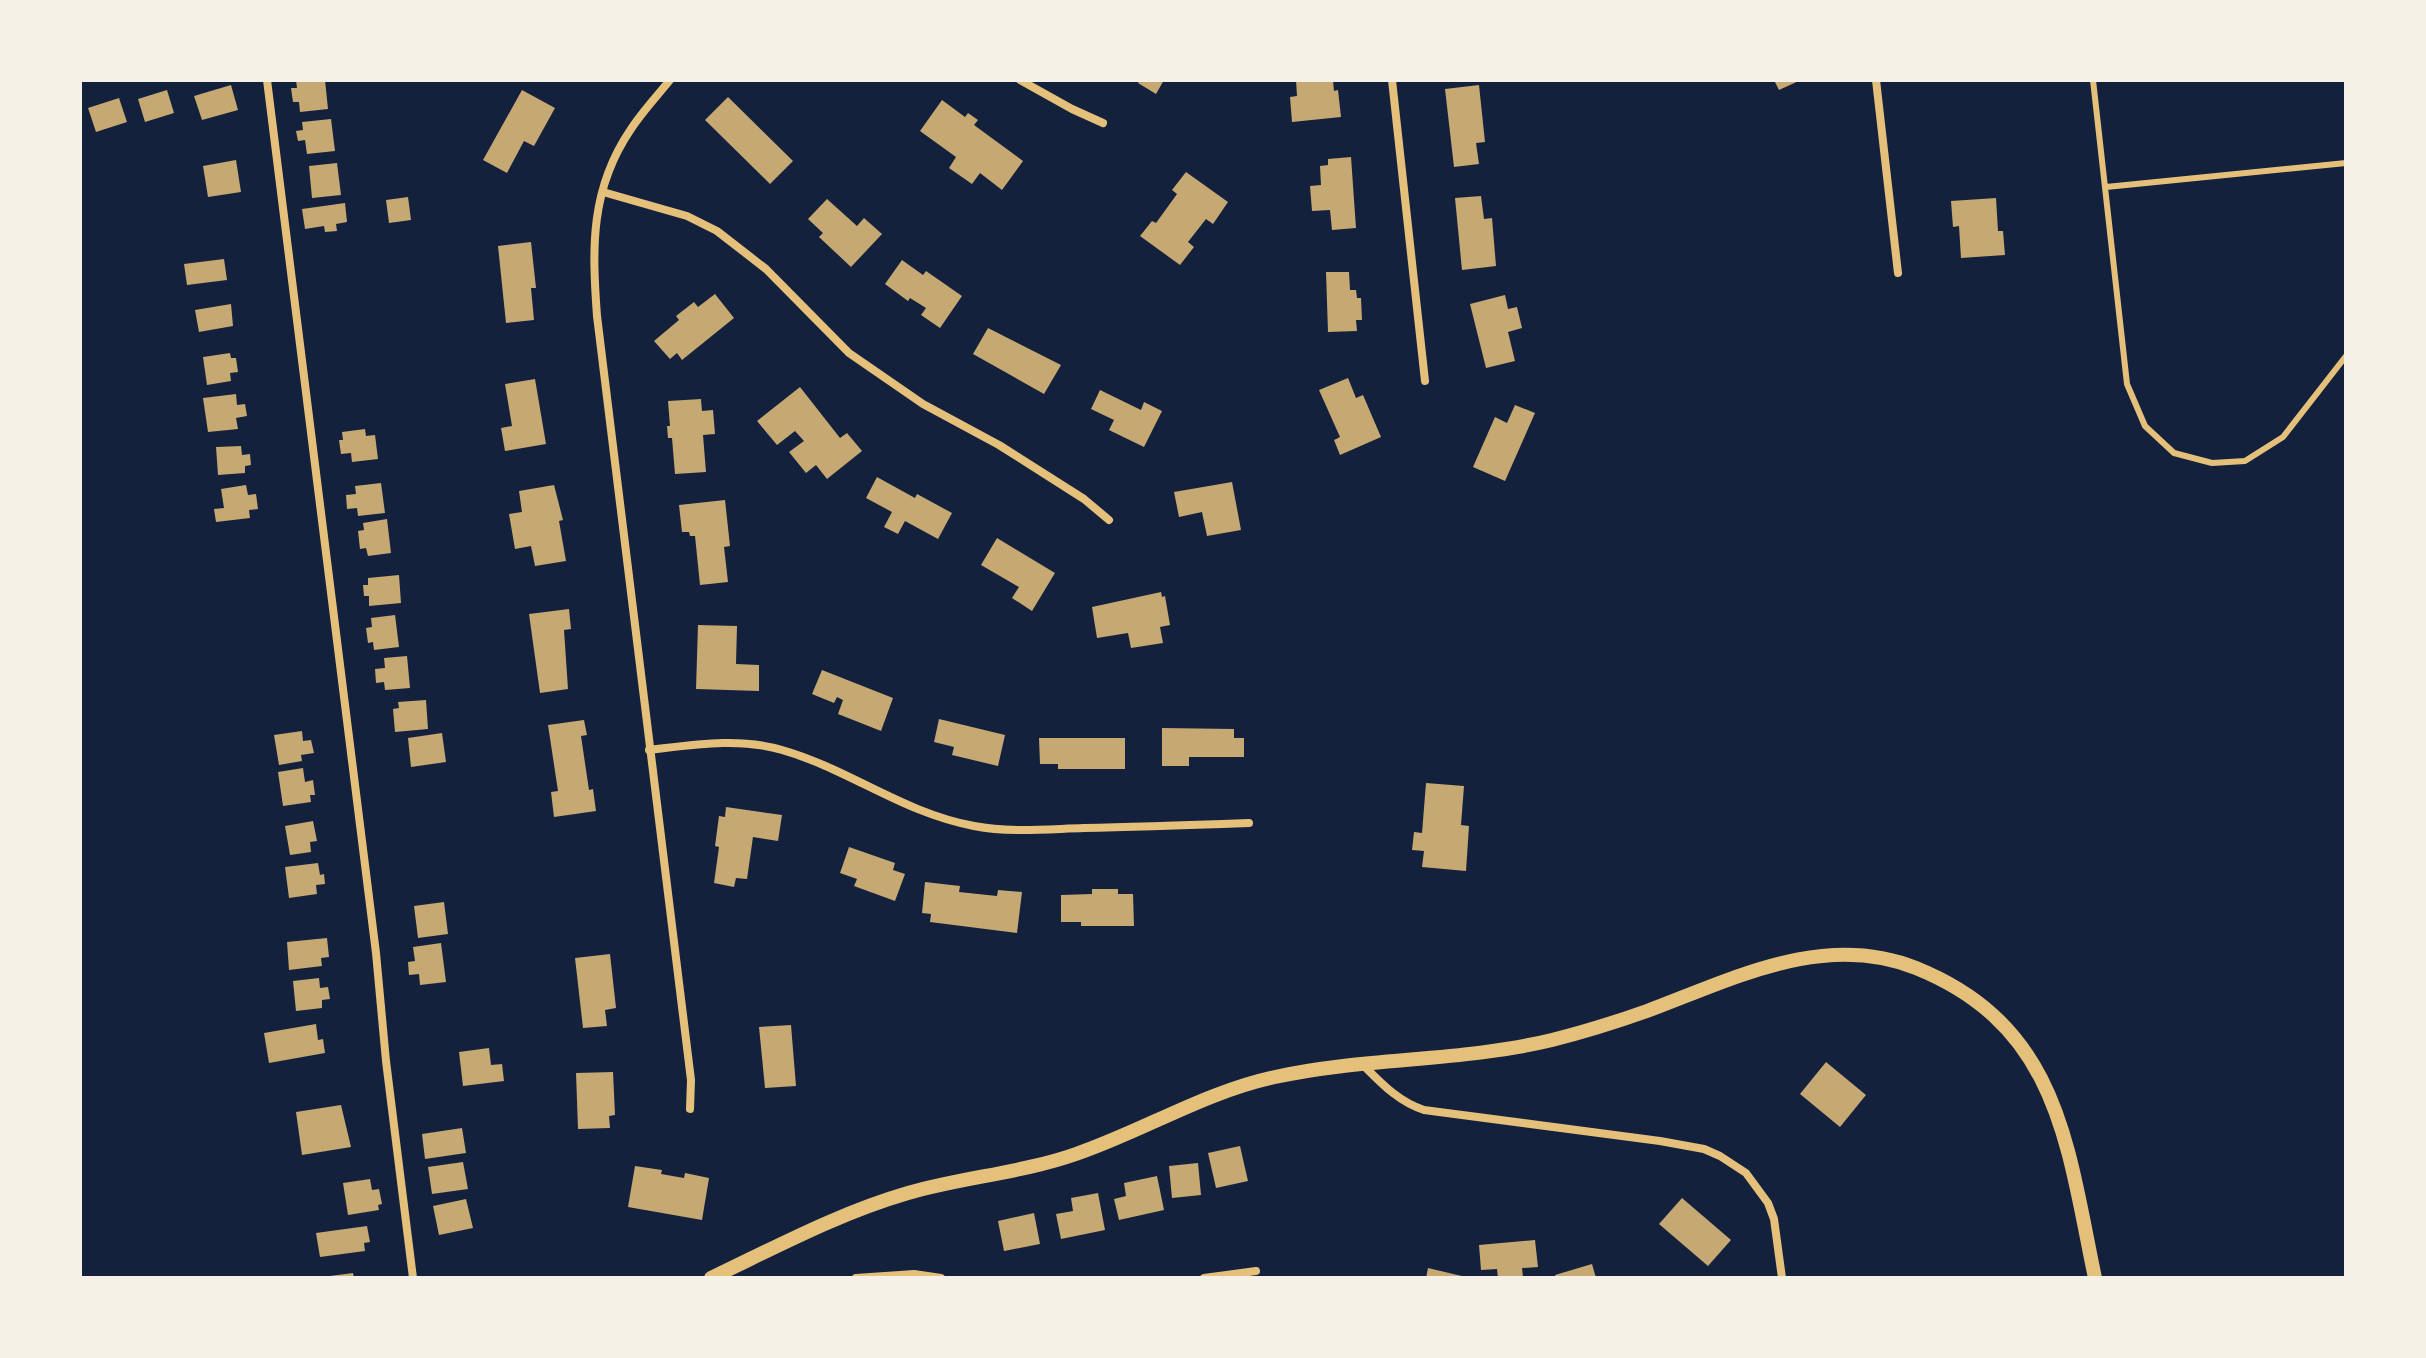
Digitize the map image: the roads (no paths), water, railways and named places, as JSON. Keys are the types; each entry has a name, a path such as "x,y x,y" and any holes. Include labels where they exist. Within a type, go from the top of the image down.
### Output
{"street":[{"path":"267,80 376,953 413,1278"},
{"path":"670,80 630,129 615,158 593,232 592,257 691,1080 690,1109"},
{"path":"1020,80 1103,123"},
{"path":"1392,80 1425,381"},
{"path":"1876,80 1898,273"},
{"path":"603,192 687,216 717,231 766,269 849,353 923,404 999,445 1084,499 1109,520"},
{"path":"649,750 734,743 781,749 813,761 905,806 977,827 1038,830 1249,823"},
{"path":"711,1278 848,1212 911,1192 1071,1156 1247,1084 1276,1076 1471,1054 1560,1038 1644,1012 1728,978 1830,954 1863,954 1920,970 1973,998 2013,1033 2034,1062 2058,1117 2095,1278"},
{"path":"1364,1066 1388,1090 1411,1106 1424,1110 1660,1141 1704,1149 1720,1156 1746,1173 1768,1203 1774,1219 1782,1278"},
{"path":"1204,1278 1256,1271"},
{"path":"856,1278 914,1274 941,1278"}],"lane":[{"path":"2093,80 2127,384 2145,426 2174,453 2212,463 2245,461 2283,437 2346,356"},
{"path":"2106,187 2346,163"}]}
